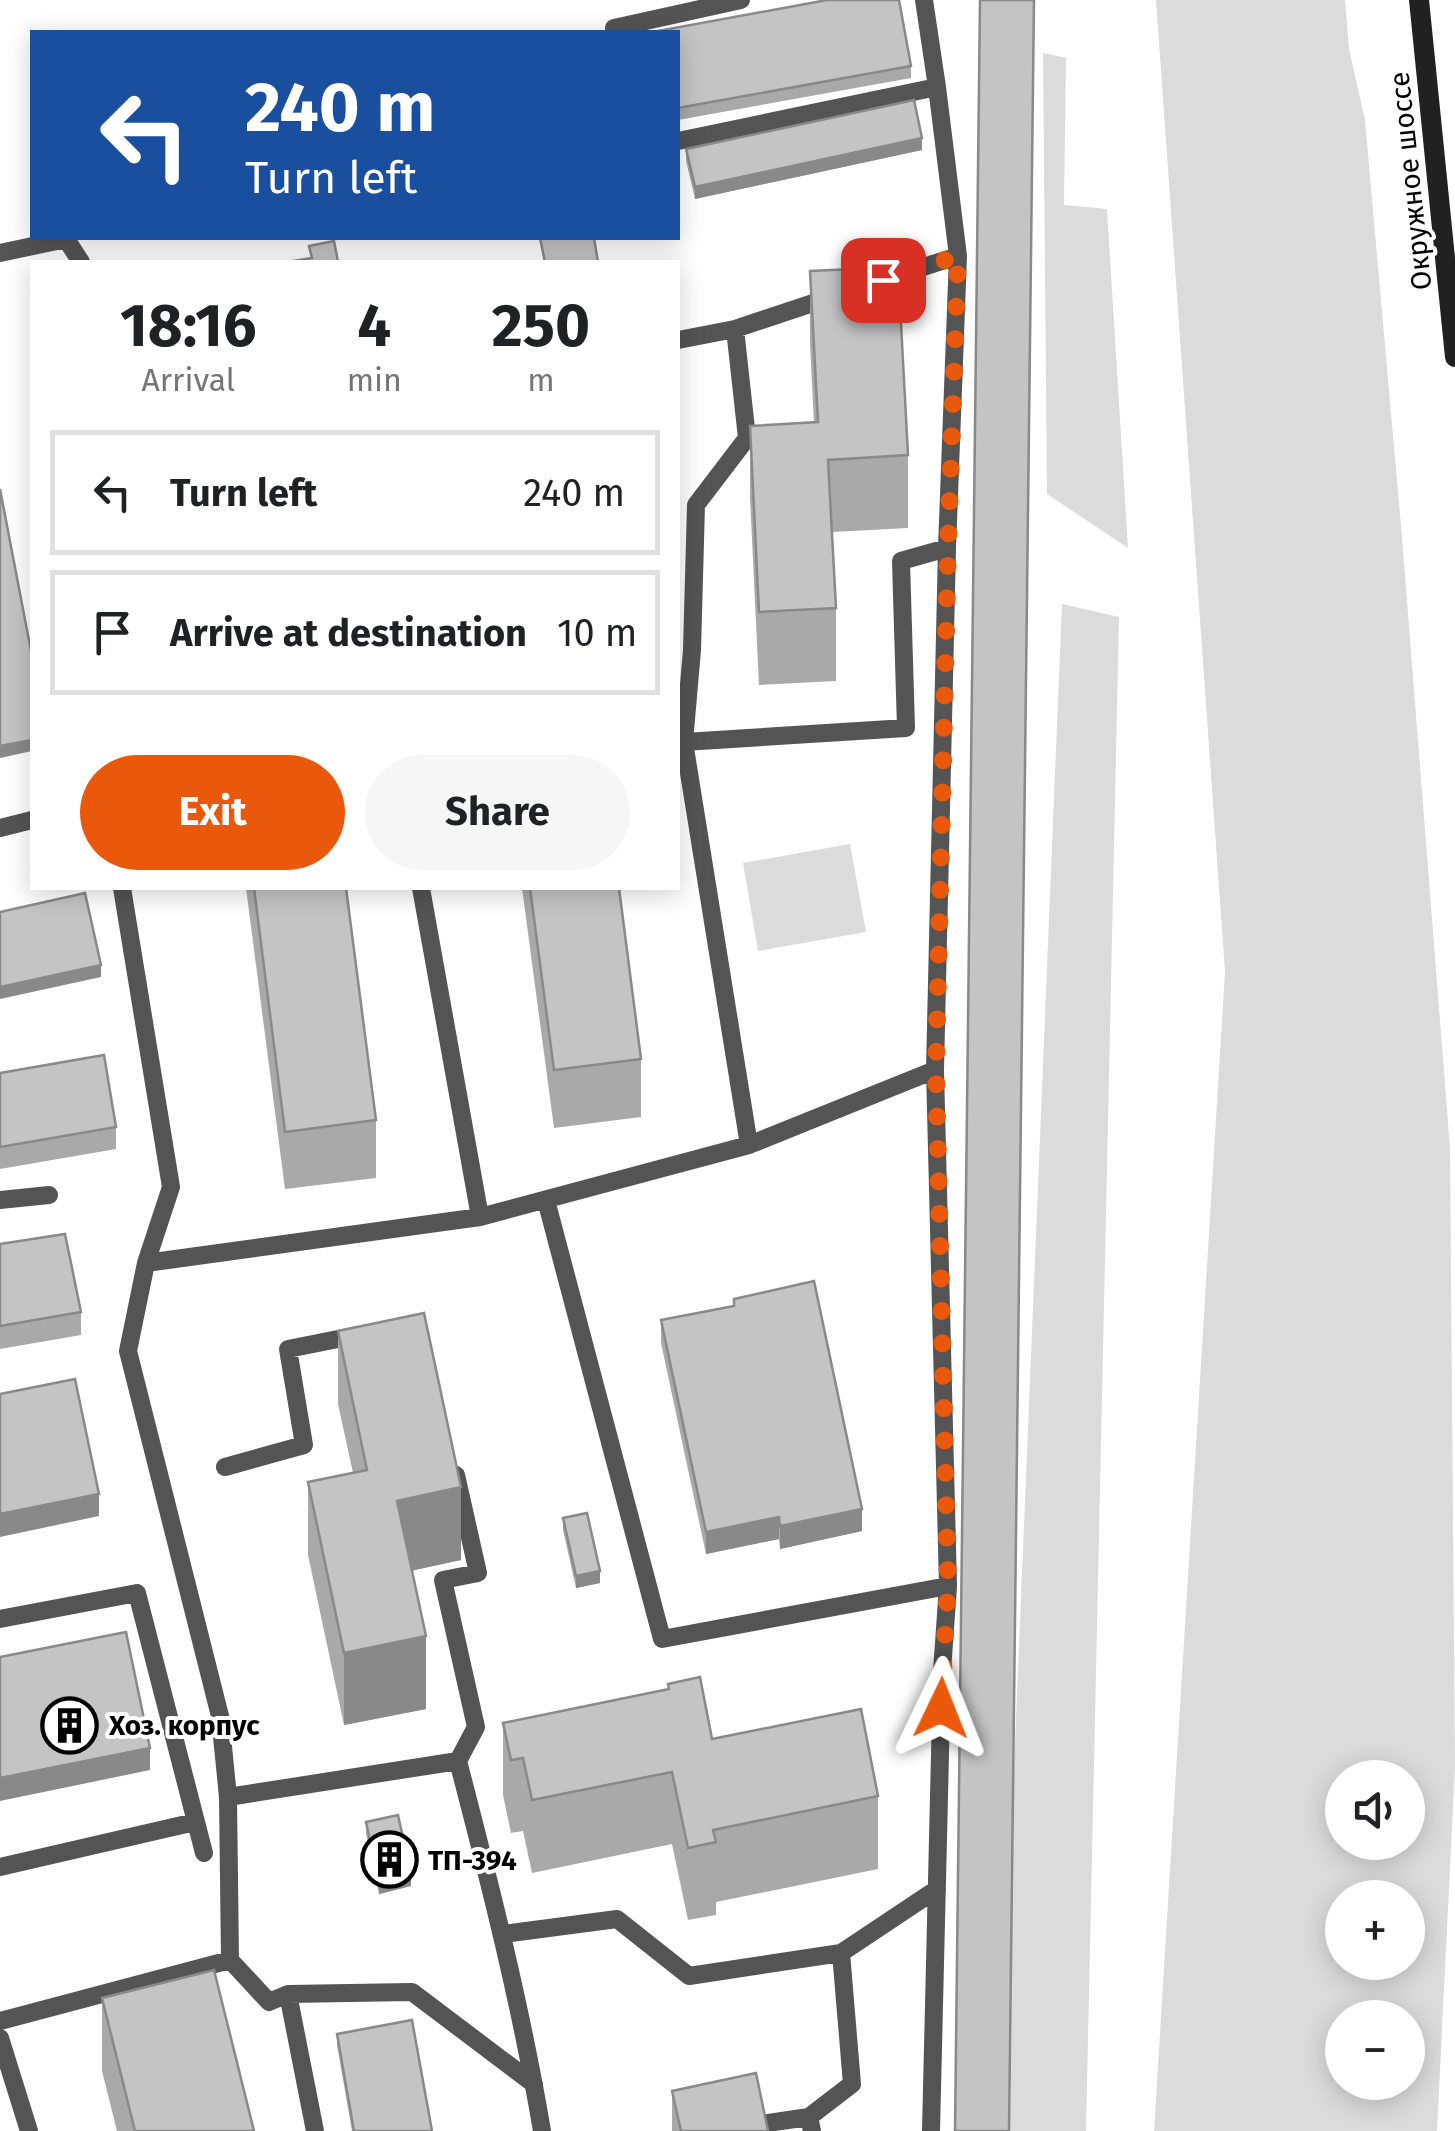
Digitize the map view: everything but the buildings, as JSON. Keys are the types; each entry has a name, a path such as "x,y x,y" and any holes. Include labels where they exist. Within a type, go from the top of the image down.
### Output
{"main road":[{"name":"Окружное шоссе","path":"1420,0 1455,357"}],"lane":[{"path":"614,30 741,0"},
{"path":"924,0 958,256 936,1070 948,1586 942,1671 931,2131"},
{"path":"680,141 937,87"},
{"path":"0,252 61,240"},
{"path":"865,286 958,256"},
{"path":"680,340 734,328 846,292"},
{"path":"734,328 748,438 696,505 692,650 684,742 749,1146"},
{"path":"684,742 906,728 901,561 948,548"},
{"path":"0,828 30,820"},
{"path":"122,890 171,1187 146,1263 128,1351 220,1716 228,1796 230,1960 269,2002 288,1994 412,1992 534,2084"},
{"path":"421,890 480,1217"},
{"path":"146,1263 480,1217 749,1146 936,1070"},
{"path":"0,1200 50,1196"},
{"path":"546,1200 662,1639 948,1586"},
{"path":"225,1466 304,1444 288,1349 384,1330"},
{"path":"452,1458 478,1573 443,1580 476,1727 458,1761 503,1934 542,2131"},
{"path":"0,1619 137,1592 204,1853"},
{"path":"228,1796 458,1761"},
{"path":"0,1867 195,1822"},
{"path":"503,1934 617,1918 689,1976 841,1953 937,1889"},
{"path":"712,2131 810,2124 852,2084 841,1953"},
{"path":"0,2021 230,1960"},
{"path":"288,1994 315,2131"},
{"path":"0,2038 28,2131"}],"shaded area":[{"path":"1156,0 1345,0 1349,49 1365,120 1450,1148 1455,1767 1437,2131 1154,2131 1225,972"},
{"path":"1043,53 1066,58 1064,205 1107,209 1128,548 1047,494"},
{"path":"1062,604 1119,617 1086,2131 999,2131"},
{"path":"850,844 866,932 758,951 743,863"}],"place":[{"name":"Хоз. корпус","path":"70,1725"},
{"name":"ТП-394","path":"389,1860"}],"route":[{"path":"883,280 958,256 936,1070 948,1586 941,1708"}]}
